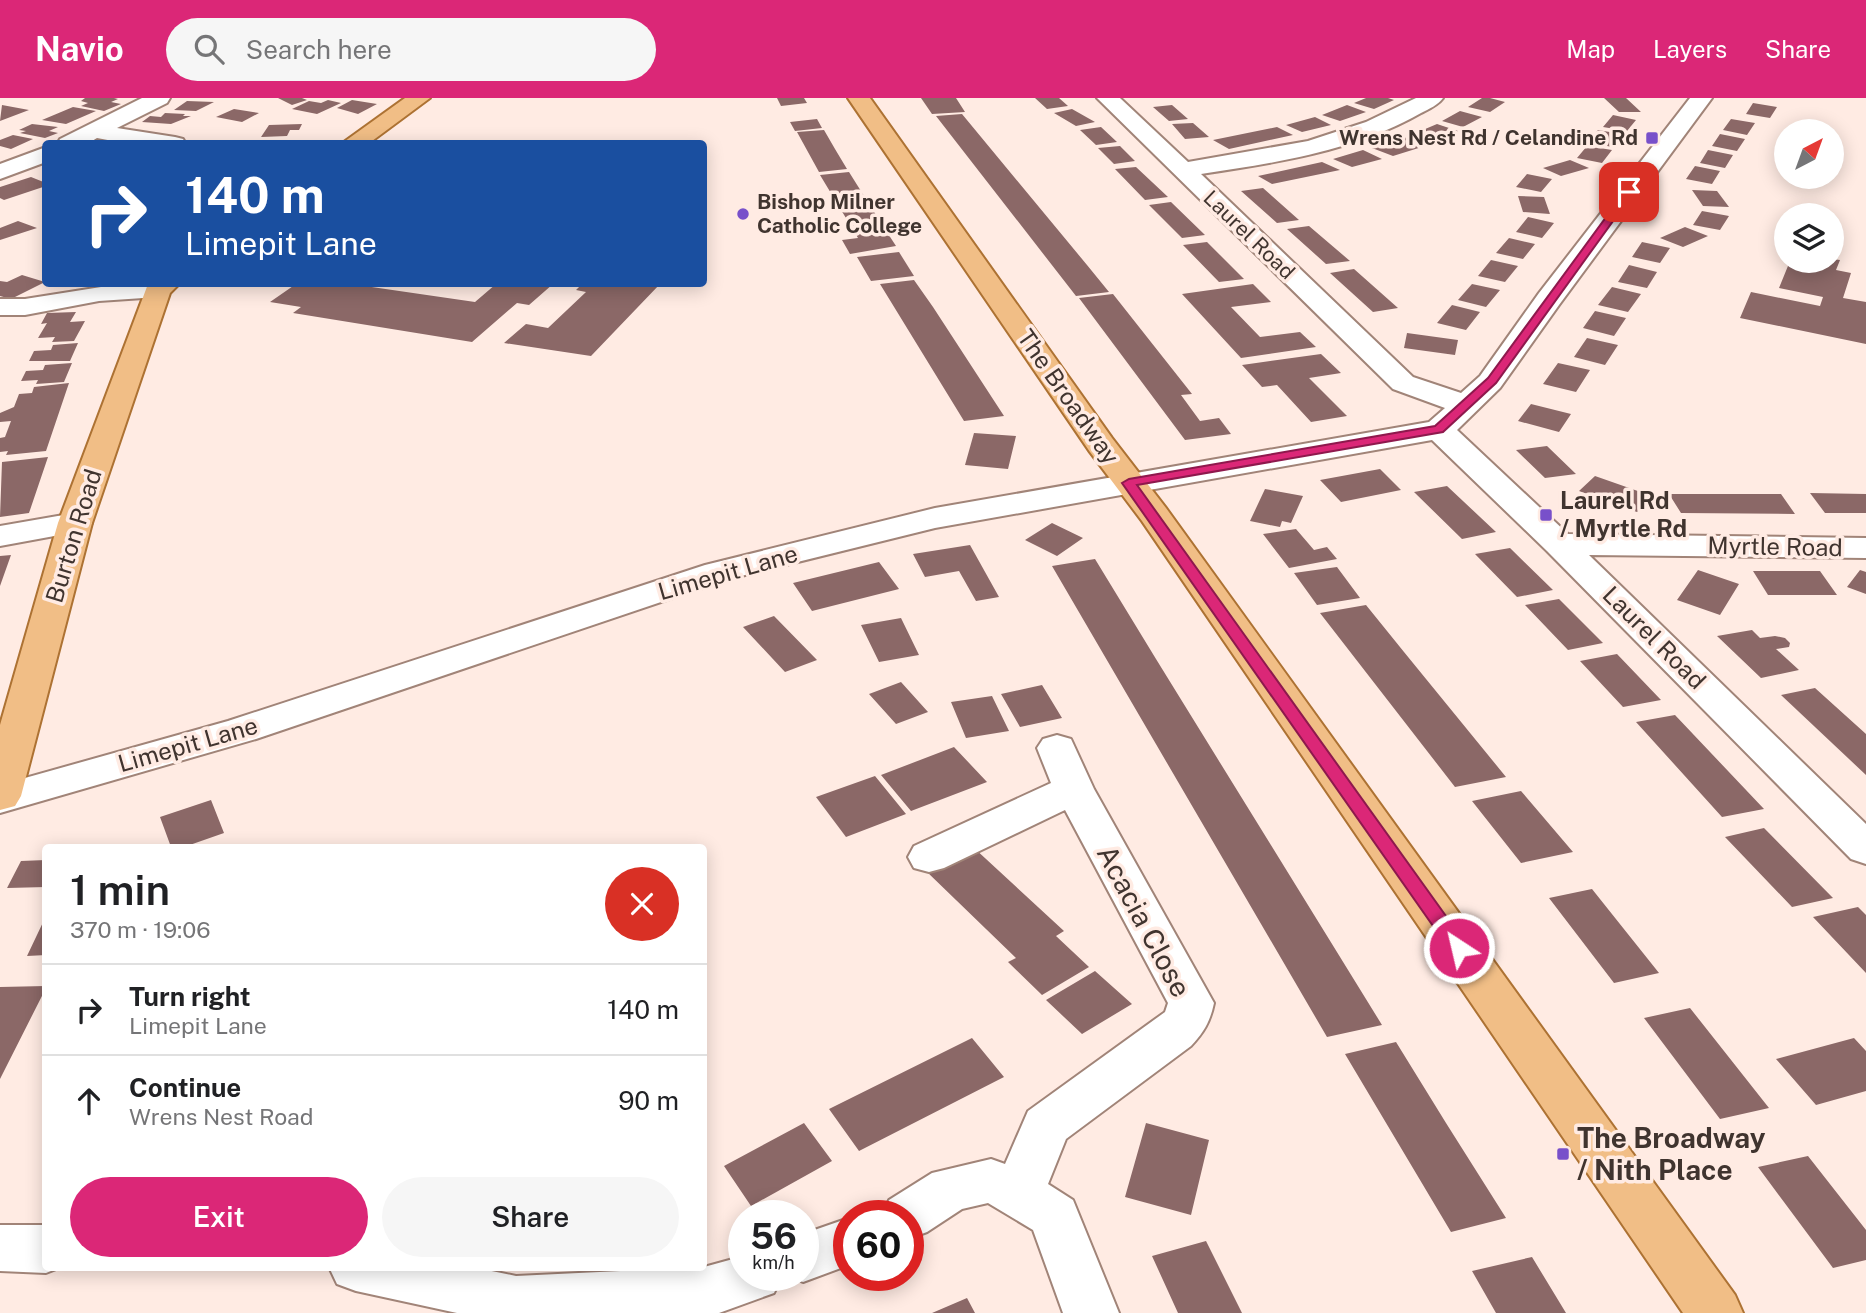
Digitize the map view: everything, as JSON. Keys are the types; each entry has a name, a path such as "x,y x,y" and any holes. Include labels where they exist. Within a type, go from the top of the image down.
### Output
{"main road":[{"path":"358,140 419,98"},
{"name":"The Broadway","path":"859,98 1716,1313"},
{"name":"Burton Road","path":"0,798 75,523 162,287"}],"street":[{"path":"76,140 159,98"},
{"name":"Laurel Road","path":"1108,98 1404,383 1466,405"},
{"path":"1182,170 1304,148 1369,130 1432,98"},
{"path":"1439,429 1492,380 1549,299 1701,98"},
{"path":"93,131 150,140"},
{"path":"0,172 42,156"},
{"path":"0,307 25,307 99,293 153,287"},
{"name":"Limepit Lane","path":"0,798 242,730 527,638 717,572 935,518 1439,429"},
{"name":"Laurel Road","path":"1439,429 1559,544 1866,849"},
{"path":"0,536 75,523"},
{"name":"Myrtle Road","path":"1559,544 1866,548"},
{"name":"Acacia Close","path":"1019,1193 1046,1126 1174,1033 1187,1020 1191,1003 1074,789 1057,748"},
{"path":"929,857 1074,789"},
{"path":"924,1206 950,1189 991,1181 1019,1193 1054,1216 1091,1313"},
{"path":"0,1248 42,1249"},
{"path":"375,1271 516,1301 715,1290 728,1285"}],"building":[{"path":"85,98 114,98 118,99 111,102 121,104 104,111 81,106 88,103 81,101"},
{"path":"278,98 302,98 307,100 292,105"},
{"path":"777,98 804,98 807,103 781,106"},
{"path":"921,98 956,98 965,112 932,114"},
{"path":"1035,98 1059,98 1068,106 1047,109"},
{"path":"1366,98 1394,100 1374,109 1354,103"},
{"path":"1482,98 1505,102 1490,112 1468,107"},
{"path":"1604,98 1626,98 1641,112 1619,112"},
{"path":"328,100 341,103 317,114 292,109 309,101 321,103"},
{"path":"352,100 377,104 358,114 337,108"},
{"path":"187,101 214,102 196,111 174,110"},
{"path":"1753,103 1777,107 1770,118 1746,114"},
{"path":"2,105 29,110 0,121"},
{"path":"1172,105 1188,119 1169,121 1153,107"},
{"path":"1347,105 1366,112 1340,121 1322,115"},
{"path":"73,107 96,111 66,124 42,120"},
{"path":"234,109 259,113 242,122 216,117"},
{"path":"1072,109 1095,122 1076,126 1054,113"},
{"path":"1460,111 1482,117 1463,127 1442,121"},
{"path":"165,113 191,116 171,124 142,122 150,116 161,117"},
{"path":"962,114 1109,292 1076,296 936,116"},
{"path":"1613,115 1636,120 1627,131 1603,127"},
{"path":"1315,117 1331,125 1302,132 1286,125"},
{"path":"817,119 822,128 795,131 790,122"},
{"path":"1731,119 1755,123 1747,135 1723,130"},
{"path":"1193,123 1209,137 1185,139 1172,124"},
{"path":"32,124 58,127 49,131 58,133 45,138 20,133 26,131 19,130"},
{"path":"302,124 299,130 290,130 287,136 261,137 269,125"},
{"path":"1437,124 1458,131 1433,142 1411,135"},
{"path":"1101,127 1117,142 1096,145 1080,130"},
{"path":"1277,127 1293,135 1229,149 1213,140"},
{"path":"824,130 847,169 819,172 797,132"},
{"path":"1598,130 1621,134 1612,147 1588,142"},
{"path":"1720,134 1745,139 1737,151 1712,146"},
{"path":"13,135 33,139 11,149 0,146 0,140"},
{"path":"1404,137 1425,146 1393,156 1372,148"},
{"path":"1120,146 1135,161 1114,164 1098,148"},
{"path":"1587,146 1612,150 1602,163 1577,158"},
{"path":"1363,150 1382,159 1352,167 1333,159"},
{"path":"1708,150 1733,155 1725,168 1700,163"},
{"path":"1570,160 1589,168 1561,176 1543,168"},
{"path":"1322,162 1340,170 1272,184 1258,176"},
{"path":"1695,166 1720,171 1712,184 1686,179"},
{"path":"1136,167 1168,197 1145,200 1115,169"},
{"path":"849,172 896,246 850,254 842,240 858,238 820,175"},
{"path":"1527,174 1552,179 1541,192 1516,187"},
{"path":"31,177 42,181 42,187 4,200 0,198 0,187"},
{"path":"1263,188 1299,220 1277,223 1241,191"},
{"path":"1692,190 1717,191 1729,207 1703,206"},
{"path":"1518,196 1544,197 1550,214 1523,212"},
{"path":"1171,202 1205,235 1182,238 1149,205"},
{"path":"1702,211 1729,216 1720,230 1693,225"},
{"path":"1528,217 1554,223 1542,238 1516,232"},
{"path":"18,221 37,228 0,240 0,228"},
{"path":"1309,226 1350,261 1326,264 1287,229"},
{"path":"1685,227 1708,236 1683,247 1660,238"},
{"path":"1509,238 1535,244 1523,259 1496,253"},
{"path":"1207,242 1244,279 1219,282 1183,245"},
{"path":"1642,242 1670,248 1660,263 1632,257"},
{"path":"899,252 914,276 871,281 857,257"},
{"path":"1491,260 1518,266 1505,282 1478,276"},
{"path":"1629,265 1657,272 1647,288 1618,282"},
{"path":"1354,269 1398,308 1373,312 1330,273"},
{"path":"1785,273 1851,273 1843,298 1866,302 1866,344 1740,318 1751,292 1820,306 1823,297 1779,288"},
{"path":"22,275 42,281 42,284 11,299 0,296 0,281 7,282"},
{"path":"914,280 1004,416 964,421 880,284"},
{"path":"1253,284 1271,302 1231,307 1260,337 1300,332 1316,347 1241,358 1182,294"},
{"path":"1472,284 1500,290 1486,307 1458,300"},
{"path":"292,287 372,287 475,302 492,287 550,287 529,305 517,303 472,342 293,313 301,307 270,302"},
{"path":"579,287 657,287 591,356 504,343 526,324 548,328 586,292 576,290"},
{"path":"1612,287 1641,294 1628,312 1598,305"},
{"path":"1113,294 1192,394 1181,395 1200,421 1219,418 1231,434 1185,440 1079,298"},
{"path":"1452,305 1480,312 1466,330 1437,323"},
{"path":"1595,311 1626,318 1614,336 1583,328"},
{"path":"76,312 70,322 85,321 74,341 52,342 55,337 38,338 47,323 41,324 47,313"},
{"path":"1407,333 1458,340 1455,355 1404,348"},
{"path":"1587,338 1618,345 1605,365 1574,357"},
{"path":"78,343 70,361 29,361 34,351 51,350 53,345"},
{"path":"1321,354 1341,373 1309,378 1347,416 1311,422 1277,385 1262,387 1242,365"},
{"path":"72,363 64,382 36,384 38,380 21,381 26,371 43,370 45,365"},
{"path":"1558,363 1590,370 1576,392 1543,384"},
{"path":"69,383 46,451 6,455 8,451 0,452 0,438 5,437 11,421 0,422 0,413 14,407 19,394 32,393 34,387"},
{"path":"1531,404 1571,414 1559,432 1518,421"},
{"path":"974,433 1016,436 1008,469 965,465"},
{"path":"1547,446 1576,474 1545,478 1516,450"},
{"path":"48,457 29,513 0,517 2,462"},
{"path":"1380,469 1401,490 1341,502 1320,480"},
{"path":"1595,476 1652,496 1637,512 1579,491"},
{"path":"1447,486 1496,532 1462,539 1414,492"},
{"path":"1265,489 1303,496 1291,523 1282,521 1280,527 1250,521"},
{"path":"1810,493 1866,494 1866,513 1825,513"},
{"path":"1669,494 1781,494 1795,514 1681,513"},
{"path":"1052,523 1083,538 1057,556 1025,540"},
{"path":"1296,529 1314,550 1327,547 1337,559 1289,568 1263,534"},
{"path":"970,545 999,597 976,601 959,571 925,577 913,554"},
{"path":"1510,548 1553,590 1517,597 1475,554"},
{"path":"11,555 0,586 0,556"},
{"path":"1095,559 1382,1025 1327,1037 1052,566"},
{"path":"879,562 899,589 812,611 793,583"},
{"path":"1337,567 1360,598 1317,605 1294,573"},
{"path":"1698,570 1739,584 1720,615 1677,600"},
{"path":"1860,570 1866,572 1866,594 1847,587"},
{"path":"1753,571 1820,571 1837,595 1768,595"},
{"path":"1559,599 1603,643 1568,650 1525,605"},
{"path":"1366,605 1506,777 1455,787 1320,613"},
{"path":"774,616 817,660 785,672 743,627"},
{"path":"901,618 919,655 879,662 861,625"},
{"path":"1752,630 1760,638 1785,638 1790,643 1789,647 1776,649 1799,670 1761,678 1717,636"},
{"path":"1617,654 1661,700 1623,707 1580,661"},
{"path":"901,682 928,712 896,724 869,694"},
{"path":"1042,685 1062,718 1020,727 1001,694"},
{"path":"1815,688 1866,734 1866,775 1781,695"},
{"path":"992,696 1009,731 966,738 951,702"},
{"path":"1675,715 1764,809 1722,817 1636,722"},
{"path":"954,747 987,782 911,811 881,775"},
{"path":"875,776 906,814 846,837 816,797"},
{"path":"1521,791 1573,852 1521,863 1472,801"},
{"path":"211,800 224,833 193,844 170,844 160,817"},
{"path":"1764,828 1833,898 1792,907 1725,837"},
{"path":"973,847 1064,931 1056,936 1089,967 1042,995 1008,962 1016,958 926,871"},
{"path":"42,860 42,887 7,888 21,861"},
{"path":"1592,889 1659,973 1614,983 1549,898"},
{"path":"1858,907 1866,915 1866,973 1813,917"},
{"path":"42,924 42,955 27,956"},
{"path":"1095,971 1132,1004 1082,1034 1046,1000"},
{"path":"42,986 42,996 0,1079 0,987"},
{"path":"1690,1008 1769,1108 1720,1119 1644,1018"},
{"path":"972,1038 1004,1077 859,1151 829,1109"},
{"path":"1854,1038 1866,1051 1866,1091 1816,1105 1776,1059"},
{"path":"1396,1042 1506,1218 1451,1232 1345,1054"},
{"path":"804,1123 832,1161 762,1200 747,1200 724,1166"},
{"path":"1146,1123 1209,1140 1191,1215 1125,1197"},
{"path":"1808,1156 1866,1230 1866,1260 1833,1268 1758,1167"},
{"path":"1206,1241 1242,1313 1178,1313 1152,1256"},
{"path":"1532,1257 1566,1313 1496,1313 1472,1271"},
{"path":"967,1298 975,1313 932,1313"}],"place":[{"name":"Wrens Nest Rd / Celandine Rd","path":"1652,138"},
{"name":"Bishop Milner Catholic College","path":"743,214"},
{"name":"Laurel Rd / Myrtle Rd","path":"1546,515"},
{"name":"The Broadway / Nith Place","path":"1563,1154"}],"route":[{"path":"1459,948 1129,483 1439,429 1492,380 1629,192"}]}
